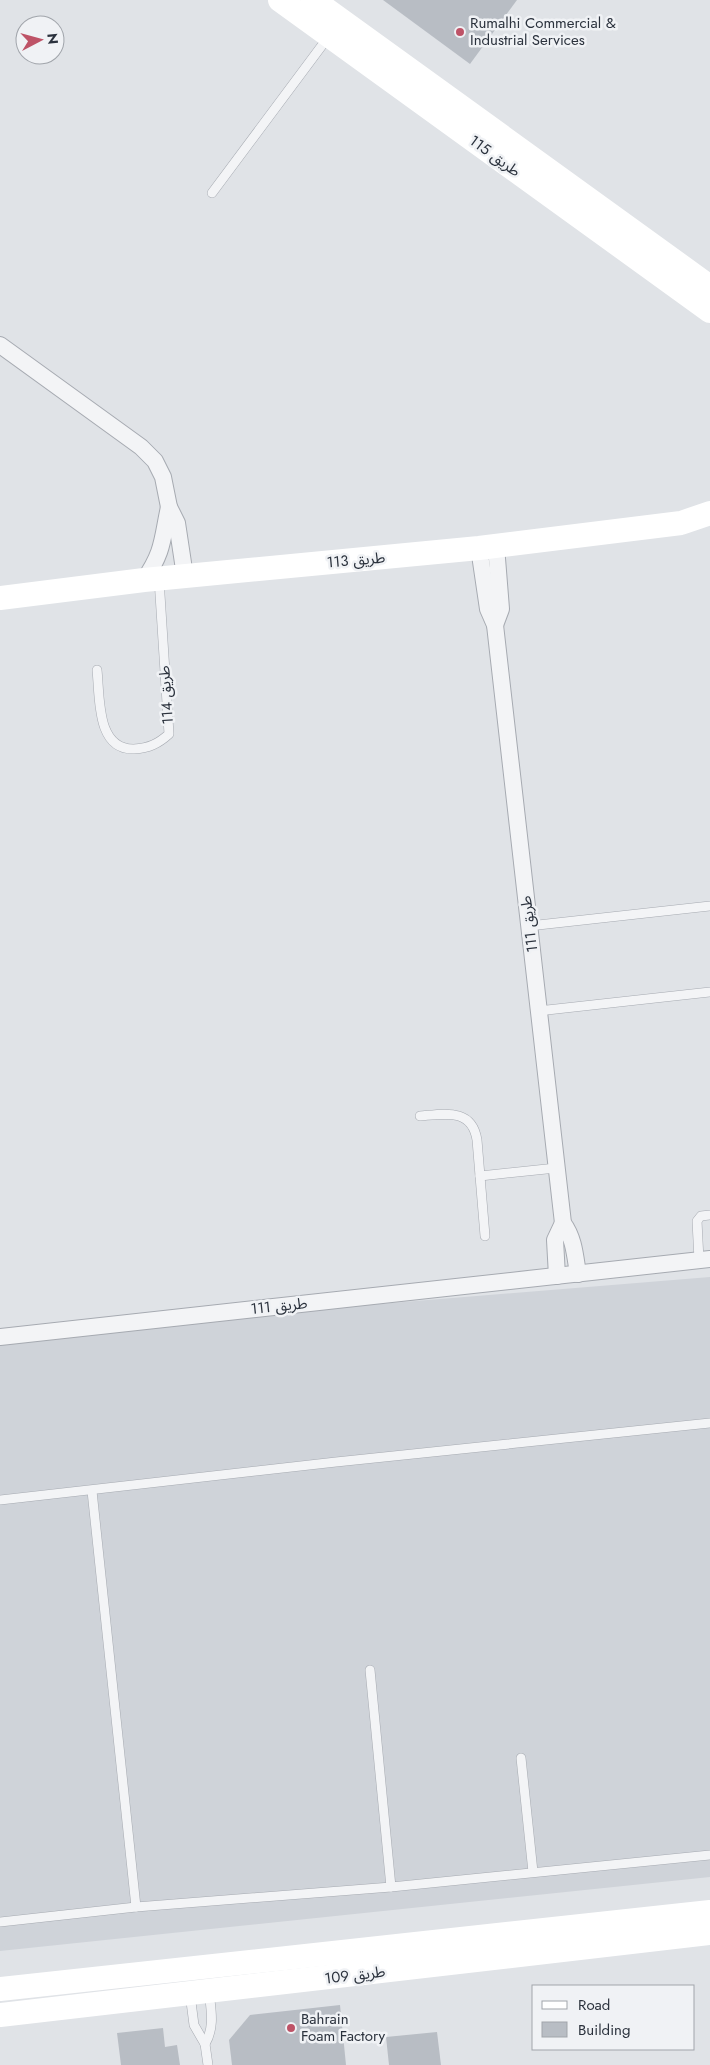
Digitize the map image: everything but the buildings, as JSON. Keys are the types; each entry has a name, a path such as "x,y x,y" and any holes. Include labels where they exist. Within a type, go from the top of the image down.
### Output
{"street":[{"name":"طريق 115","path":"280,0 710,311"},
{"name":"طريق 115","path":"314,0 710,287"},
{"path":"0,345 141,447 155,461 163,477 169,507 176,523 185,576"},
{"path":"151,579 161,549 169,507"},
{"name":"طريق 113","path":"0,598 151,579 488,547 682,523 710,513"},
{"name":"طريق 111","path":"488,547 488,609 495,625 556,1168 563,1222 572,1238 578,1274"},
{"name":"طريق 111","path":"557,1276 555,1240 563,1222"},
{"name":"طريق 111","path":"0,1337 705,1260"},
{"name":"طريق 109","path":"0,2015 69,2007 197,1980 710,1912"},
{"name":"طريق 109","path":"0,1989 66,1982 197,1980 710,1933"},
{"path":"66,1982 69,2007"}],"lane":[{"path":"212,193 329,35"},
{"name":"طريق 114","path":"97,670 103,725 109,738 118,746 130,749 145,748 160,743 169,734 151,579"},
{"path":"529,926 710,906"},
{"path":"538,1011 710,992"},
{"path":"420,1116 449,1114 463,1117 476,1133 485,1236"},
{"path":"480,1176 556,1168"},
{"path":"705,1260 697,1221 701,1216 710,1215"},
{"path":"0,1500 710,1423"},
{"path":"92,1491 136,1907"},
{"path":"370,1670 391,1887"},
{"path":"521,1758 533,1872"},
{"path":"0,1922 136,1907 391,1887 710,1855"},
{"path":"197,1980 194,2025 205,2044 208,2065"},
{"path":"197,1980 212,2025 212,2032 205,2044"}],"shaded area":[{"path":"710,1277 710,1877 0,1951 0,1335"}],"place":[{"name":"Rumalhi Commercial & Industrial Services","path":"460,32"},
{"name":"Bahrain Foam Factory","path":"291,2028"}]}
